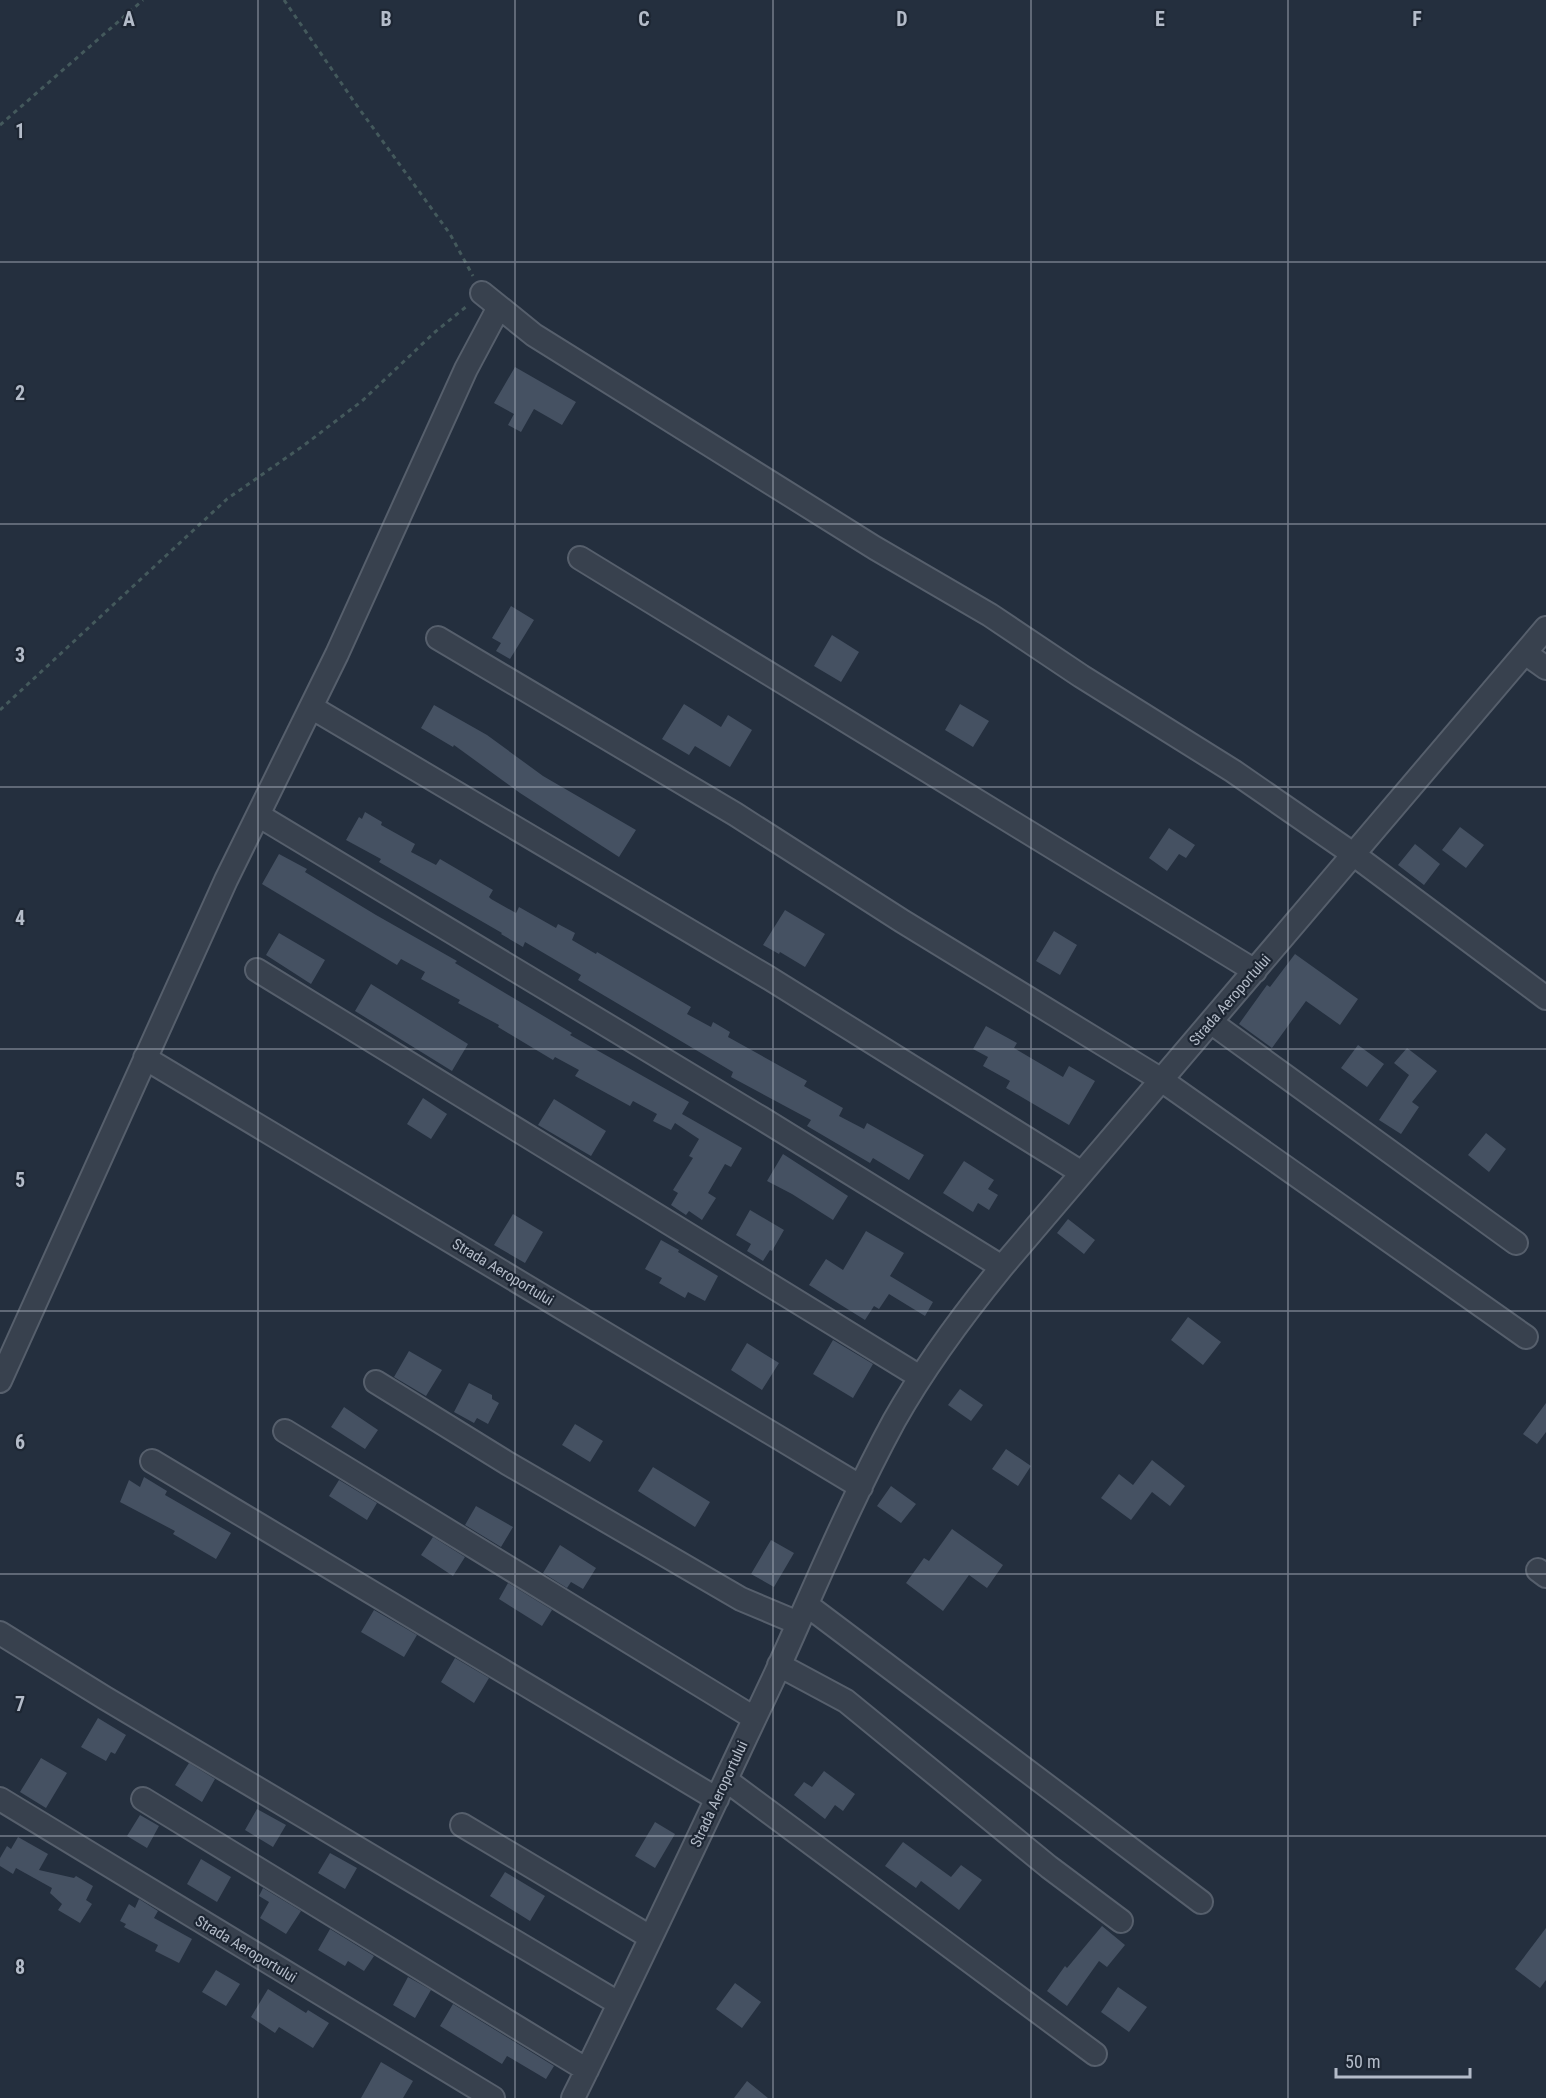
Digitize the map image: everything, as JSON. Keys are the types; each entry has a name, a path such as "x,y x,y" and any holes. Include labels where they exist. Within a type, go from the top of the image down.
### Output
{"street":[{"path":"0,1381 226,880 312,707 466,369 491,300 544,341 875,548 990,615 1081,676 1233,771 1353,854 1546,998"},
{"path":"580,558 1255,971"},
{"name":"Strada Aeroportului","path":"573,2098 722,1789 861,1487 894,1421 920,1377 958,1322 1002,1267 1546,628"},
{"path":"438,638 735,814 902,921 1160,1079 1526,1337"},
{"path":"1525,653 1546,668"},
{"path":"312,707 769,978 1082,1173"},
{"path":"258,815 761,1118 1002,1267"},
{"path":"257,970 920,1377"},
{"path":"1212,1023 1516,1244"},
{"name":"Strada Aeroportului","path":"145,1058 861,1487"},
{"path":"376,1382 507,1463 741,1599 802,1614 1201,1902"},
{"path":"285,1431 754,1718"},
{"path":"152,1461 722,1789 1095,2054"},
{"path":"0,1633 105,1698 618,2003"},
{"path":"779,1665 846,1701 1049,1867 1121,1921"},
{"name":"Strada Aeroportului","path":"0,1799 493,2098"},
{"path":"143,1799 586,2070"},
{"path":"462,1825 650,1937"}],"path":[{"path":"0,125 143,0"},
{"path":"0,711 227,499 362,401 435,332 491,300 450,234 284,0"}],"building":[{"path":"515,367 576,402 562,425 534,409 521,432 508,425 514,414 494,403"},
{"path":"511,606 534,620 510,659 496,651 501,643 492,638"},
{"path":"832,635 859,652 841,682 814,666"},
{"path":"684,704 721,727 728,715 752,730 730,767 695,746 689,755 662,739"},
{"path":"960,704 989,721 973,747 945,730"},
{"path":"434,705 487,735 543,776 636,830 619,857 520,793 454,745 453,747 421,728"},
{"path":"365,812 382,822 381,825 415,844 411,852 436,865 440,859 493,890 489,897 491,899 516,913 519,907 556,928 558,924 575,933 572,940 596,954 597,952 691,1007 687,1014 711,1027 713,1022 730,1032 728,1037 807,1081 804,1086 843,1108 839,1116 864,1129 867,1123 924,1155 909,1180 873,1158 870,1163 807,1126 811,1120 731,1077 733,1072 578,980 581,975 525,942 523,947 379,862 381,859 346,840 359,817 362,819"},
{"path":"1460,827 1484,845 1466,868 1442,850"},
{"path":"1169,828 1195,845 1186,858 1179,854 1167,871 1149,858"},
{"path":"1415,844 1440,864 1424,885 1398,865"},
{"path":"279,854 307,869 305,872 376,915 457,961 455,963 572,1033 570,1035 689,1102 682,1114 742,1148 731,1167 725,1164 708,1193 716,1198 702,1220 689,1211 686,1215 671,1205 678,1193 673,1190 693,1158 689,1156 699,1139 675,1123 671,1130 653,1121 657,1114 633,1101 630,1106 575,1076 579,1070 555,1057 553,1060 498,1027 499,1025 458,1003 460,1000 421,979 425,972 401,959 397,965 262,884"},
{"path":"785,910 825,934 805,967 763,945"},
{"path":"1054,931 1077,945 1060,975 1036,961"},
{"path":"279,933 325,960 311,984 266,955"},
{"path":"1295,954 1358,999 1340,1025 1306,1001 1272,1048 1239,1024 1267,985 1270,987"},
{"path":"371,984 468,1044 452,1071 355,1011"},
{"path":"986,1026 1017,1043 1014,1048 1063,1077 1069,1066 1095,1081 1069,1125 1006,1088 1010,1081 983,1066 988,1057 973,1049"},
{"path":"1358,1045 1384,1064 1367,1087 1341,1068"},
{"path":"1407,1048 1437,1071 1412,1102 1419,1107 1401,1134 1379,1120 1409,1075 1394,1063"},
{"path":"423,1098 447,1114 431,1139 407,1124"},
{"path":"554,1099 606,1131 591,1156 538,1125"},
{"path":"1486,1133 1506,1149 1489,1172 1468,1155"},
{"path":"783,1154 848,1196 833,1220 767,1181"},
{"path":"964,1161 994,1180 988,1189 998,1195 989,1210 978,1203 973,1212 943,1193"},
{"path":"750,1210 784,1230 772,1251 770,1250 763,1261 747,1251 751,1244 736,1235"},
{"path":"513,1214 543,1232 525,1263 494,1245"},
{"path":"1068,1219 1095,1240 1084,1254 1057,1233"},
{"path":"866,1231 904,1253 890,1276 933,1302 925,1316 889,1294 879,1309 874,1306 865,1320 809,1285 826,1259 843,1270"},
{"path":"661,1240 718,1276 705,1301 688,1292 685,1298 659,1283 662,1278 645,1269"},
{"path":"1188,1317 1221,1342 1203,1365 1171,1340"},
{"path":"833,1340 873,1364 853,1398 813,1374"},
{"path":"747,1343 779,1363 762,1390 731,1370"},
{"path":"409,1351 442,1370 426,1396 394,1377"},
{"path":"469,1383 492,1395 492,1399 499,1403 488,1424 477,1418 474,1423 454,1412"},
{"path":"960,1389 983,1405 971,1421 948,1405"},
{"path":"1546,1403 1546,1432 1537,1444 1523,1434"},
{"path":"344,1407 378,1430 365,1449 331,1427"},
{"path":"575,1424 603,1441 590,1462 562,1445"},
{"path":"1006,1449 1031,1466 1018,1486 992,1469"},
{"path":"1152,1460 1185,1486 1170,1506 1152,1492 1131,1520 1101,1498 1119,1474 1133,1485"},
{"path":"653,1467 710,1502 695,1527 638,1491"},
{"path":"144,1477 167,1491 165,1495 231,1533 216,1559 173,1534 175,1531 120,1502 129,1480 140,1487"},
{"path":"339,1480 377,1503 367,1520 329,1496"},
{"path":"891,1486 916,1504 901,1523 877,1506"},
{"path":"476,1506 513,1527 501,1547 465,1525"},
{"path":"952,1529 1003,1565 987,1588 969,1575 943,1611 906,1583 924,1558 929,1561"},
{"path":"433,1537 465,1557 453,1576 421,1555"},
{"path":"771,1540 794,1553 774,1587 751,1574"},
{"path":"560,1545 596,1568 583,1589 571,1582 567,1588 543,1573"},
{"path":"508,1583 552,1610 542,1626 499,1599"},
{"path":"374,1610 417,1635 404,1657 361,1632"},
{"path":"455,1658 489,1678 474,1703 441,1682"},
{"path":"98,1718 126,1735 115,1754 111,1752 106,1761 81,1747"},
{"path":"41,1758 67,1773 46,1808 20,1792"},
{"path":"189,1763 215,1779 202,1802 175,1785"},
{"path":"824,1771 855,1794 843,1811 835,1805 825,1819 794,1795 804,1782 812,1787"},
{"path":"257,1809 286,1825 273,1847 245,1830"},
{"path":"140,1815 159,1826 147,1848 127,1836"},
{"path":"655,1822 675,1834 655,1868 635,1856"},
{"path":"18,1837 48,1854 39,1870 74,1878 76,1876 93,1886 86,1900 92,1904 80,1923 58,1910 62,1904 50,1893 52,1888 16,1868 13,1874 0,1866 0,1858 7,1846 11,1849"},
{"path":"903,1842 951,1877 961,1865 982,1880 959,1910 921,1881 916,1888 885,1866"},
{"path":"330,1853 357,1868 345,1889 318,1873"},
{"path":"201,1859 231,1877 217,1902 187,1884"},
{"path":"505,1872 545,1896 530,1921 490,1896"},
{"path":"263,1888 301,1911 286,1934 260,1918 269,1902 259,1896"},
{"path":"139,1899 158,1911 154,1918 192,1939 179,1963 155,1951 158,1945 124,1927 126,1924 120,1921 129,1904 135,1908"},
{"path":"1102,1926 1125,1945 1107,1967 1099,1961 1067,2006 1047,1991 1065,1966 1067,1968"},
{"path":"1546,1928 1546,1980 1540,1988 1515,1969"},
{"path":"330,1929 374,1956 364,1971 348,1961 345,1966 318,1950"},
{"path":"216,1970 240,1984 226,2006 202,1992"},
{"path":"408,1977 431,1990 415,2018 393,2005"},
{"path":"735,1983 761,2002 742,2028 716,2009"},
{"path":"1118,1987 1147,2007 1129,2032 1101,2012"},
{"path":"268,1989 306,2013 308,2010 329,2023 313,2048 279,2027 275,2033 251,2017"},
{"path":"453,2004 554,2066 546,2079 507,2056 502,2064 440,2026"},
{"path":"381,2062 413,2081 403,2098 361,2098"},
{"path":"747,2081 768,2098 734,2098"}]}
